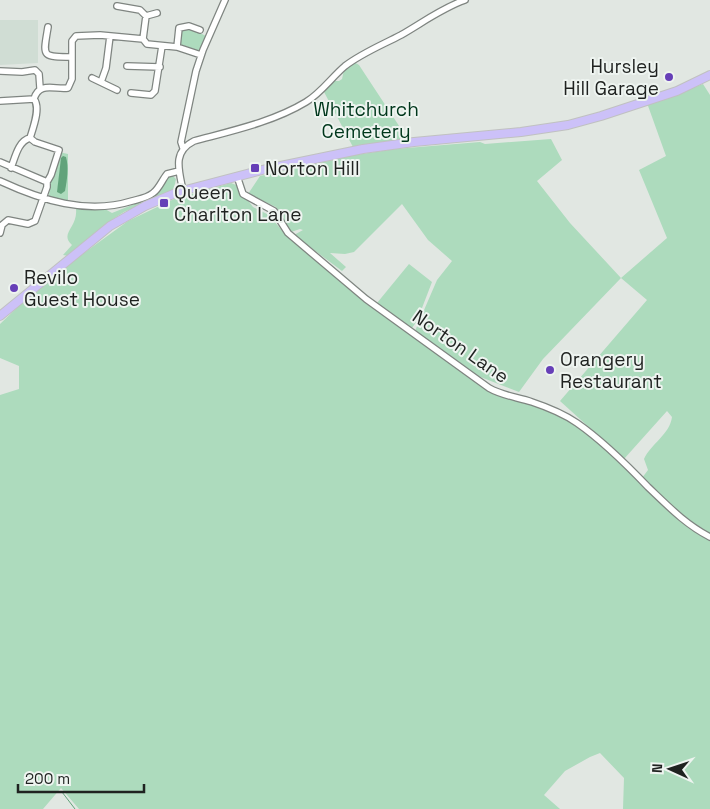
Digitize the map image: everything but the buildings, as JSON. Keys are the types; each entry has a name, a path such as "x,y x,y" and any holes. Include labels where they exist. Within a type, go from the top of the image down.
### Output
{"highway":[{"path":"0,316 85,245 117,221 145,206 183,191 237,176 316,158 394,144 559,127 606,115 677,91 710,75"}],"street":[{"path":"183,148 181,145 182,136 193,82 201,55 226,0"},
{"path":"183,191 179,171 180,154 183,148 194,141 270,118 299,106 318,93 346,66 361,55 454,4 465,0"},
{"path":"117,6 140,10 146,16"},
{"path":"146,16 157,13"},
{"path":"146,16 143,39 147,44 177,47 201,55"},
{"path":"178,30 181,27 189,26 200,30"},
{"path":"48,27 44,49 46,53 51,56 72,57"},
{"path":"171,27 178,30"},
{"path":"177,47 178,30"},
{"path":"40,88 67,89 70,87 72,41 74,37 95,35 143,39"},
{"path":"101,82 106,68 110,36"},
{"path":"131,93 147,95 153,93 160,68 162,46"},
{"path":"127,66 160,68"},
{"path":"0,71 22,72 35,70 40,74 40,88 34,99"},
{"path":"92,78 117,90"},
{"path":"0,101 34,99"},
{"path":"30,138 37,105 34,99"},
{"path":"0,233 2,226 8,220 28,224 35,221 47,190 47,182 61,150 35,142 30,138"},
{"path":"11,168 23,141 30,138"},
{"path":"0,162 47,182"},
{"path":"0,181 43,198 69,205 115,206 149,196 158,188 167,174 179,171"},
{"name":"Norton Lane","path":"237,176 242,194 274,211 288,233 366,299 489,388 501,395 533,402 577,423 617,457 673,512 710,537"}],"shaded area":[{"path":"0,20 38,20 38,63 0,65"},
{"path":"63,156 66,157 67,174 65,191 61,194 57,192 61,158"}],"green space":[{"path":"183,29 192,29 206,36 199,52 179,44"},
{"name":"Whitchurch Cemetery","path":"354,62 359,65 407,138 353,147 323,90 332,81 342,79 344,70"},
{"path":"703,84 710,95 710,535 681,518 642,478 648,470 644,459 671,423 672,417 667,411 624,459 560,401 647,300 621,278 667,238 639,170 666,156 647,103 679,94"},
{"path":"551,139 562,160 537,181 570,223 621,278 543,359 519,392 478,376 415,331 437,280 452,261 428,240 402,204 354,252 345,254 330,253 346,267 342,271 294,235 303,230 291,232 276,207 248,194 260,176 355,155 395,149 480,142 485,144"},
{"path":"59,152 68,154 68,201 53,200 49,197 50,182 57,168"},
{"path":"168,176 173,176 176,179 174,188 171,191 124,212 110,221 69,256 63,255 72,245 67,237 76,216 76,209 105,209 112,213 152,197"},
{"path":"231,183 236,185 253,207 269,215 284,233 298,245 487,390 549,410 574,423 678,517 710,539 710,809 623,809 624,778 600,753 565,771 544,795 560,809 79,809 61,788 43,809 0,809 0,395 19,389 19,366 0,358 0,324 23,302 73,261 128,221 174,199"},
{"path":"409,264 432,282 417,321 412,328 377,303"}],"waterway":[{"path":"61,792 75,809"}],"place":[{"name":"Hursley Hill Garage","path":"669,77"},
{"name":"Norton Hill","path":"255,168"},
{"name":"Queen Charlton Lane","path":"164,203"},
{"name":"Revilo Guest House","path":"14,288"},
{"name":"Orangery Restaurant","path":"550,370"}]}
